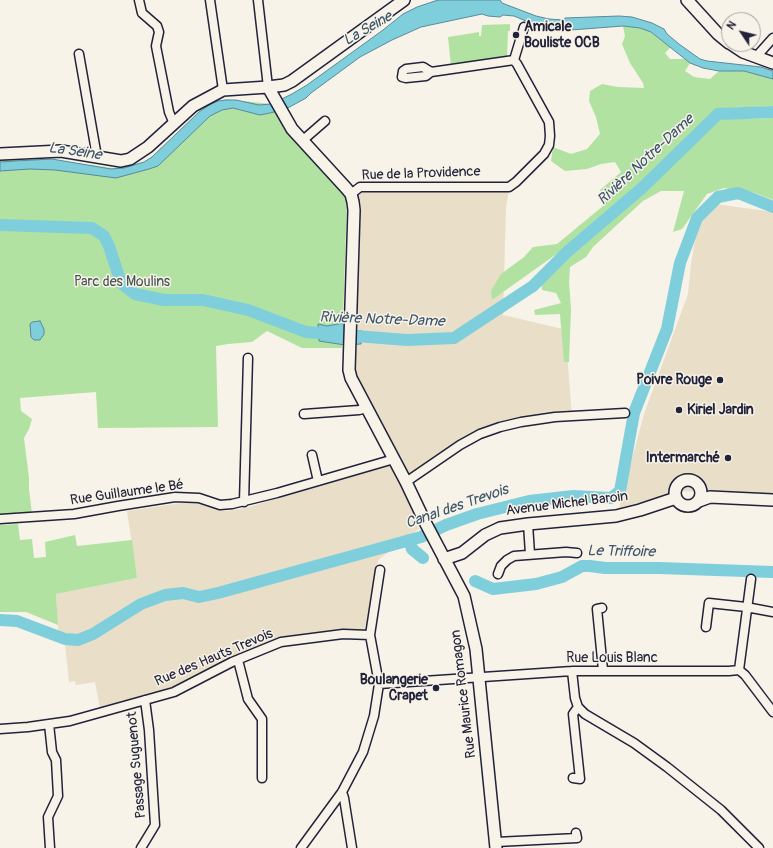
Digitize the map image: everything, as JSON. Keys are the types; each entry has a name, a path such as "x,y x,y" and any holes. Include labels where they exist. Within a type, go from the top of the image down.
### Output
{"street":[{"path":"139,0 142,13 157,26 160,32 156,46 169,112 174,124"},
{"path":"210,0 223,90"},
{"path":"258,0 268,87 292,129 351,194"},
{"path":"0,154 56,151 121,161 130,158 139,154 148,147 193,106 223,90 284,85 292,81 404,0"},
{"path":"687,0 721,36"},
{"path":"431,72 514,60 524,27"},
{"path":"756,57 773,38"},
{"path":"744,52 773,63"},
{"path":"79,54 97,157"},
{"name":"Rue de la Providence","path":"425,522 406,482 351,378 349,370 354,210 351,194 360,187 509,187 516,182 544,154 550,136 549,122 514,60"},
{"path":"302,140 325,121"},
{"path":"244,502 248,358"},
{"path":"304,414 359,410 367,408"},
{"path":"406,482 460,445 480,434 500,427 520,422 555,417 625,414"},
{"path":"312,455 318,481"},
{"name":"Rue Guillaume le Bé","path":"0,519 74,514 175,497 198,498 220,505 232,504 244,502 394,459"},
{"path":"773,492 710,490 701,488 695,481 688,480 684,480 677,486 676,490 676,498 682,504 687,506 710,497 773,500"},
{"path":"699,501 701,497 701,488"},
{"name":"Avenue Michel Baroin","path":"444,559 462,553 485,534 500,528 616,516 676,498"},
{"name":"Rue Maurice Romagon","path":"425,522 464,596 476,648 496,845"},
{"path":"528,524 530,554"},
{"path":"498,574 501,566 514,556 566,552 577,553"},
{"path":"301,848 342,792 363,752 374,716 379,684 370,635 380,570"},
{"path":"751,579 746,607 742,672 773,712"},
{"path":"706,627 709,603 773,612"},
{"path":"602,608 597,609 603,670"},
{"name":"Rue des Hauts Trevois","path":"0,729 70,721 174,692 238,660 282,642 343,634 370,635"},
{"path":"238,660 248,699 262,719 262,778"},
{"path":"572,671 575,698 578,707 585,714 634,743 667,767 721,810 759,848"},
{"name":"Rue Louis Blanc","path":"379,684 479,676 572,671 742,672"},
{"name":"Passage Suguenot","path":"141,848 155,825 149,730 145,700"},
{"path":"573,778 580,779 573,714 578,707"},
{"path":"49,724 52,752 56,760 58,796 48,817 50,848"},
{"path":"342,792 352,848"},
{"path":"496,845 577,838 576,833"}],"shaded area":[{"path":"375,189 509,190 506,207 503,315 567,330 572,417 507,427 462,443 406,485 348,373 356,192"},
{"path":"715,204 773,212 773,495 682,491 619,508 644,414 688,294 698,222"},
{"path":"390,465 402,485 413,513 412,515 419,529 378,560 369,628 291,637 266,643 224,662 187,683 100,709 95,682 76,685 75,681 69,682 65,644 58,631 56,594 137,578 127,511 182,503 196,503 225,511 246,508"}],"green space":[{"path":"510,24 510,31 508,31 507,57 451,66 448,37 479,32 479,36 481,36 482,25"},
{"path":"623,26 640,28 649,31 671,47 665,53 670,59 685,59 690,63 685,71 694,77 710,79 719,71 744,71 773,79 773,106 718,110 661,167 615,208 569,245 492,300 491,291 501,274 524,257 533,247 557,244 603,206 600,190 621,172 615,162 601,164 587,169 565,171 551,161 553,147 571,154 587,149 600,134 596,117 589,101 590,91 602,84 618,87 644,88 643,83 630,63 622,44 625,36"},
{"name":"Parc des Moulins","path":"225,99 271,104 286,129 340,189 347,200 342,348 302,348 267,331 252,342 216,346 218,427 98,428 96,392 20,398 21,411 32,419 24,438 32,514 0,515 0,160 48,159 113,168 146,162 202,110"},
{"path":"721,118 773,118 773,200 755,193 724,188 707,194 682,229 673,232 684,191 661,191 643,201 593,247 586,257 570,267 569,282 571,309 569,362 564,362 560,314 535,315 534,310 561,303 556,293 542,290 541,281 569,254 616,216 661,175 706,129"},
{"path":"18,524 20,540 32,539 34,558 46,557 45,542 75,535 77,546 132,540 137,578 56,594 58,625 26,612 0,612 0,525"}],"water":[{"path":"438,0 500,0 502,3 536,16 549,19 564,20 565,18 632,17 652,23 664,29 667,34 679,44 700,59 761,67 773,71 773,79 744,71 719,71 703,68 690,63 651,32 640,28 623,26 558,31 545,29 514,16 503,15 500,17 482,14 421,27 392,40 360,57 306,98 286,109 260,115 233,108 222,110 210,116 158,166 149,169 116,178 55,170 30,169 0,171 0,162 15,161 52,159 111,169 124,168 144,162 152,157 199,112 209,105 218,101 226,100 236,100 259,105 271,104 307,85 403,14 417,7"},
{"path":"40,321 44,329 44,334 40,340 34,340 31,337 30,324 32,322"},
{"path":"344,323 346,329 362,331 361,344 345,345 319,341 318,324 327,326"}],"waterway":[{"name":"Rivière Notre-Dame","path":"0,225 92,228 104,236 109,246 121,283 135,294 164,300 203,300 248,310 306,332 407,340 454,338 533,286 567,252 642,188 718,114 773,112"},
{"name":"Canal des Trevois","path":"0,620 17,621 65,639 78,640 93,634 141,604 165,595 183,593 199,597 218,593 421,537 446,525 477,514 529,501 573,496 611,498 620,491 634,413 667,329 680,263 697,218 718,197 738,193 773,207"},
{"name":"Le Triffoire","path":"409,540 412,549 423,558"},
{"name":"Le Triffoire","path":"475,581 493,589 536,584 562,577 582,566 605,568 659,568 773,572"}],"place":[{"name":"Amicale Bouliste OCB","path":"516,35"},
{"name":"Poivre Rouge","path":"720,380"},
{"name":"Kiriel Jardin","path":"679,410"},
{"name":"Intermarché","path":"728,458"},
{"name":"Boulangerie Crapet","path":"436,688"}],"water label":[{"name":"La Seine","path":"368,29"},
{"name":"La Seine","path":"75,152"}]}
